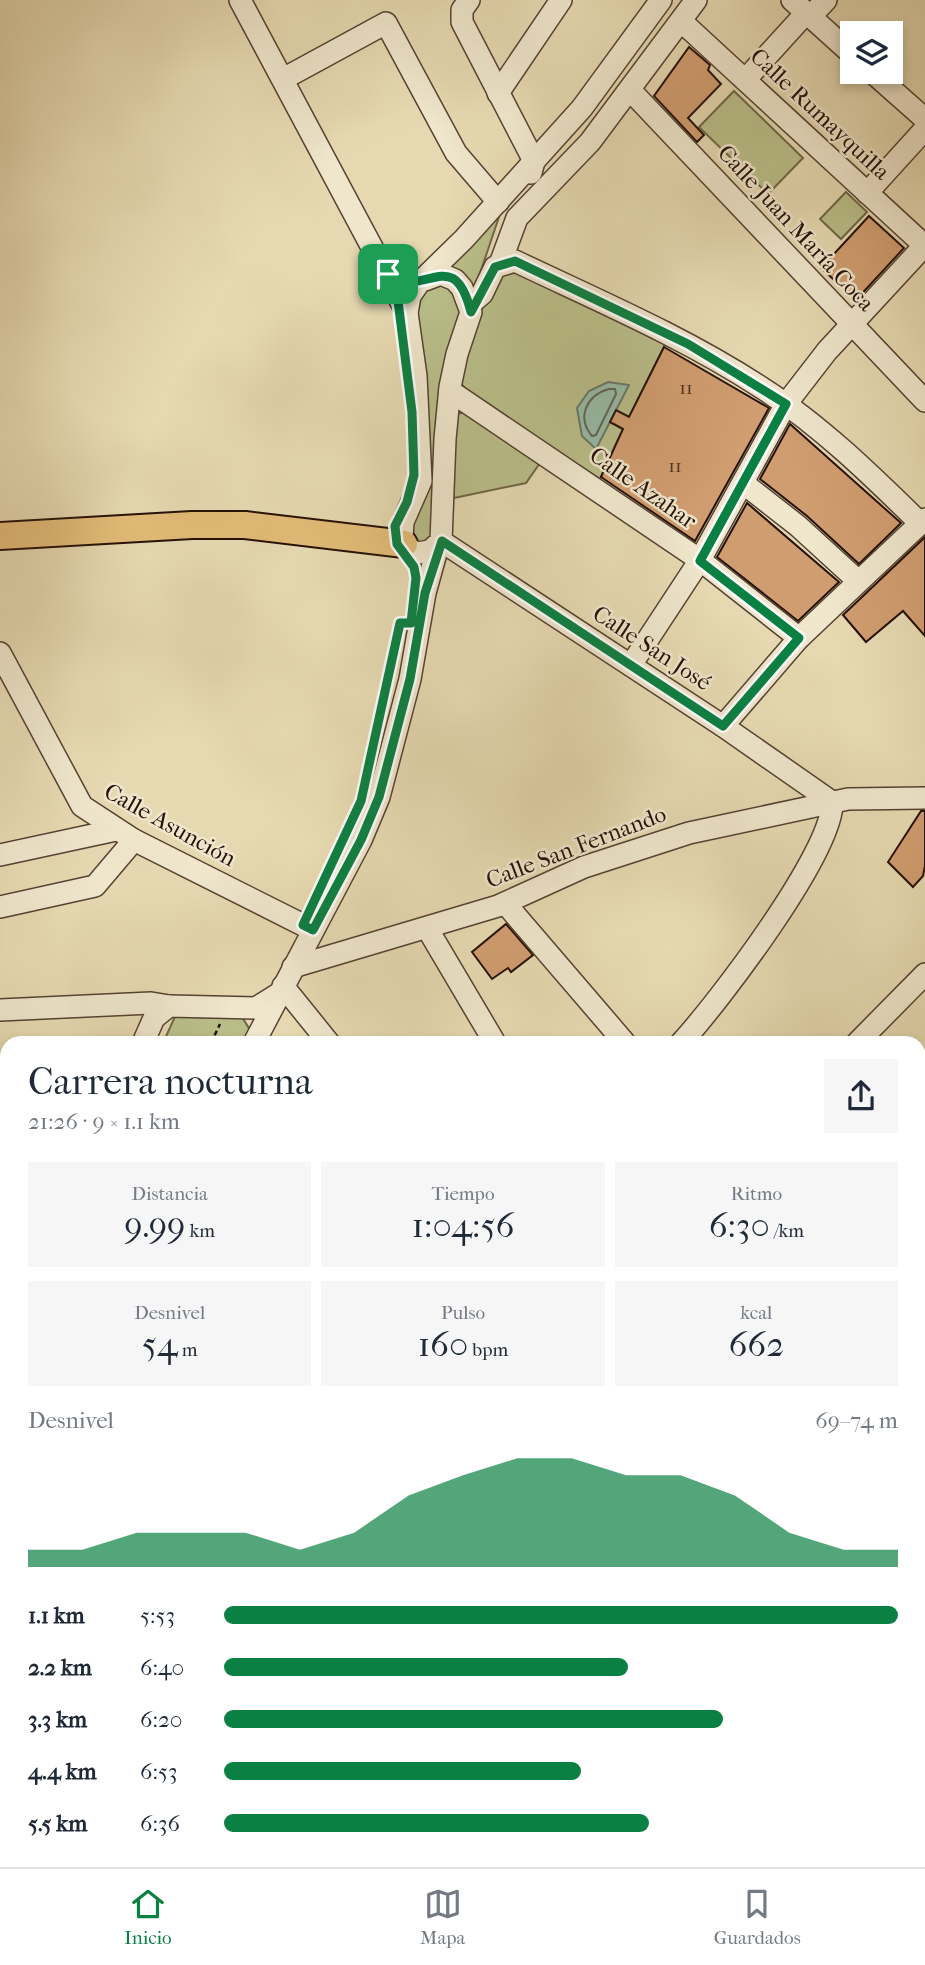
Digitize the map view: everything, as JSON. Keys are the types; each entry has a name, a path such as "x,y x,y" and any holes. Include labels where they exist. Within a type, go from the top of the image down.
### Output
{"main road":[{"path":"0,536 192,525 246,526 410,548"}],"street":[{"path":"240,0 407,313 416,376 422,466 419,491 403,522 425,593"},
{"path":"498,93 561,0"},
{"path":"257,1036 361,840 379,797 410,679 425,593 440,543 445,439 457,354 505,203 534,161 582,108 661,0"},
{"path":"473,306 500,264 517,218 582,151 696,0"},
{"path":"745,80 803,10 826,0"},
{"path":"465,5 465,30 534,161"},
{"path":"803,10 840,43"},
{"name":"Calle Rumayquilla","path":"681,21 867,193 921,256"},
{"path":"283,79 386,23 456,153 505,203"},
{"path":"867,193 924,120 885,84"},
{"name":"Calle Juan María Coca","path":"630,90 925,401"},
{"path":"407,313 410,296 422,281 559,149 582,108"},
{"path":"631,665 700,561 786,404 851,324 921,256"},
{"path":"500,264 515,261 642,320 722,363 786,404 923,521 857,580 799,638 723,726"},
{"path":"388,274 400,281 422,281 441,274 455,280 473,306"},
{"name":"Calle Azahar","path":"450,391 700,561 799,638"},
{"path":"743,483 798,526 857,580"},
{"path":"410,548 430,551 440,543"},
{"name":"Calle San José","path":"440,543 631,665 832,802"},
{"name":"Calle Asunción","path":"0,653 74,797 89,812 125,835 313,930"},
{"name":"Calle San Fernando","path":"293,967 505,903 584,867 689,833 832,802 925,798"},
{"path":"687,1036 729,988 769,928 825,829 832,802"},
{"path":"0,855 125,835"},
{"path":"0,907 95,886 125,835"},
{"path":"505,903 619,1036"},
{"path":"427,928 491,1036"},
{"path":"864,1036 925,974"},
{"path":"0,1010 151,1003 238,1008 263,1006 282,990"},
{"path":"282,990 323,1036"},
{"path":"146,1036 154,1018 169,1006"},
{"path":"238,1008 253,1026 254,1036"}],"path":[{"path":"365,778 400,623 411,623"}],"shaded area":[{"path":"734,91 803,158 768,194 699,127"},
{"path":"846,192 867,212 841,239 820,219"},
{"path":"501,211 474,291 443,269"},
{"path":"506,265 666,343 629,417 616,410 610,422 623,429 600,479 468,392 459,381 475,319 489,290"},
{"path":"443,283 463,300 438,537 417,545 408,527 412,521 413,314 421,292"},
{"path":"466,410 542,460 526,483 454,498 452,429 455,416"},
{"path":"178,1010 242,1017 250,1030 249,1036 166,1036"}],"water":[{"path":"608,382 629,385 596,449 582,436 577,408 589,391"}],"building":[{"path":"689,47 710,65 708,70 721,84 688,118 704,135 697,142 654,96"},
{"path":"869,216 904,248 856,300 821,268"},
{"path":"664,347 769,408 695,541 601,477 623,429 610,422 616,410 629,417"},
{"path":"790,424 901,523 859,564 807,516 760,479"},
{"path":"747,503 839,582 798,621 717,557"},
{"path":"925,537 925,636 903,611 866,642 843,615"},
{"path":"921,811 925,811 925,866 923,876 913,887 888,862"},
{"path":"506,924 533,955 511,972 508,968 492,979 472,952"}],"route":[{"path":"515,261 688,344 786,404 700,561 799,638 723,726 442,541 438,546 425,593 410,679 385,779 361,840 313,930 303,925 361,801 400,623 411,623 415,591 414,567 397,544 395,526 407,502 414,475 412,412 397,293 388,274 394,279 409,283 419,283 435,275 449,276 462,288 471,312 475,300 482,295 495,267 515,261"}]}
